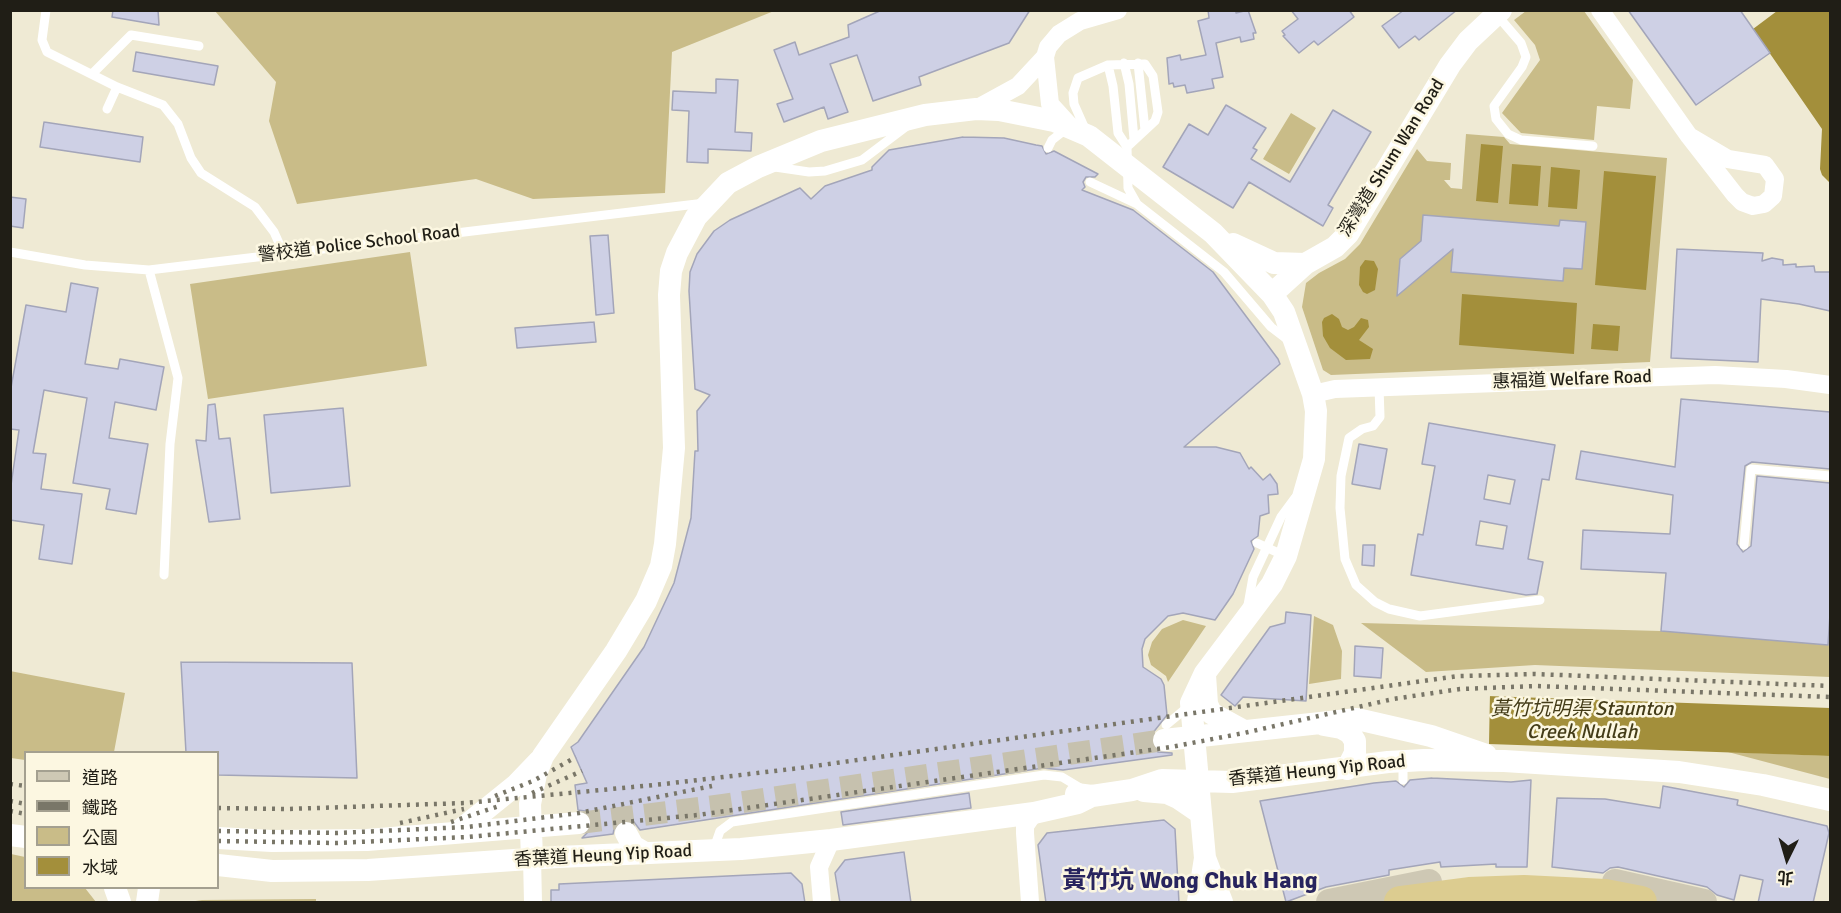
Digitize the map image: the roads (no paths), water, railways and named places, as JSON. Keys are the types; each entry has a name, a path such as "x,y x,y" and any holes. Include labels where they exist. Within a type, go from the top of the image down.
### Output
{"highway":[{"path":"1400,903 1469,893 1524,891 1605,895 1641,903"}],"main road":[{"path":"1329,903 1372,892 1433,882 1532,876 1618,882 1704,903"}],"street":[{"path":"1080,132 1055,112 1050,104 1045,57 1048,47 1066,30 1080,21 1118,10"},
{"path":"1600,10 1689,136 1742,202 1758,205 1773,196 1775,179 1765,165 1728,159 1689,136"},
{"name":"深灣道 Shum Wan Road","path":"1265,301 1305,264 1335,247 1348,234 1450,64 1468,41 1499,12"},
{"path":"976,109 1018,86 1045,57"},
{"path":"459,831 516,785 543,756 616,651 646,601 661,566 666,544 674,448 675,408 669,295 672,271 687,233 707,203 728,183 758,167 821,141 925,115 976,109 1039,116 1080,132 1127,156 1213,233 1265,301 1290,324 1295,346 1313,394 1317,439 1306,484 1277,552 1272,584 1246,616 1206,674 1191,703 1200,782 1200,813 1205,858 1222,903"},
{"path":"1213,233 1274,263 1305,264"},
{"name":"惠福道 Welfare Road","path":"1313,394 1335,389 1715,375 1786,379 1830,385"},
{"path":"1206,674 1207,704 1211,713 1217,719 1244,730"},
{"name":"香葉道 Heung Yip Road","path":"1165,733 1194,737 1357,719 1431,736 1504,761"},
{"path":"1314,723 1341,728 1350,733 1356,746 1347,769"},
{"path":"1401,729 1406,744 1403,771"},
{"path":"533,903 530,827 532,792 543,756"},
{"name":"香葉道 Heung Yip Road","path":"987,819 1053,799 1076,794 1092,796 1132,790 1162,780 1232,782 1347,769 1403,771 1504,761 1679,772 1752,783 1830,800"},
{"name":"香葉道 Heung Yip Road","path":"1132,790 1167,794 1178,798 1200,813"},
{"name":"香葉道 Heung Yip Road","path":"219,865 272,871 368,870 532,858 714,850 831,840 1034,813 1078,803 1092,796"},
{"path":"1030,903 1025,826 1034,813"},
{"name":"香葉道 Heung Yip Road","path":"219,838 272,841 367,840 579,823"},
{"path":"626,833 633,846 645,854"},
{"path":"822,903 819,867 831,840"},
{"path":"1198,903 1205,858"}],"lane":[{"path":"46,10 42,40 47,52 117,87 163,105 178,124 191,158 201,173 255,207 274,232 283,252"},
{"path":"1499,12 1521,43 1526,57 1494,106 1496,119 1508,134 1521,140 1593,146"},
{"path":"92,74 131,35 199,46"},
{"path":"1048,148 1059,133 1080,132 1074,104 1074,85 1084,74 1108,65 1124,63 1138,63 1149,68 1155,86 1157,118 1134,138"},
{"path":"1124,63 1129,84 1134,138 1127,156"},
{"path":"1138,63 1145,130"},
{"path":"1108,65 1113,86 1118,133 1127,156 1128,188 1137,204"},
{"path":"107,109 117,87"},
{"path":"1090,182 1137,204 1265,301"},
{"name":"警校道 Police School Road","path":"10,252 85,265 149,270 283,252 707,203"},
{"path":"149,270 178,378 170,433 164,575"},
{"path":"1379,387 1380,417 1373,426 1362,429 1349,438 1341,476 1340,508 1345,559 1356,585 1375,602 1389,609 1420,616 1540,600"},
{"path":"1744,546 1751,470 1830,476"},
{"path":"1257,543 1277,552"},
{"path":"1165,733 1191,703"},
{"path":"714,850 720,831 732,822 1032,776 1054,774 1068,780 1092,796"}],"water":[{"path":"1777,11 1830,11 1830,183 1822,175 1820,169 1822,129 1753,29"},
{"path":"1481,144 1503,146 1498,203 1476,201"},
{"path":"1512,164 1541,166 1538,206 1509,204"},
{"path":"1551,167 1580,170 1577,209 1548,207"},
{"path":"1604,171 1656,176 1646,290 1595,285"},
{"path":"1365,260 1374,261 1378,269 1375,290 1367,294 1359,285 1360,267"},
{"path":"1462,294 1577,303 1574,354 1459,345"},
{"path":"1332,314 1339,319 1342,327 1348,330 1354,327 1361,318 1368,320 1369,327 1359,340 1373,349 1370,359 1346,360 1330,348 1323,336 1322,322 1324,318"},
{"path":"1593,324 1620,326 1618,351 1591,349"},
{"name":"黃竹坑明渠 Staunton Creek Nullah","path":"1490,693 1830,705 1830,756 1489,744"}],"tunnel":[{"path":"579,823 723,805 1164,740"}],"railway":[{"path":"219,808 287,809 465,803 664,784 800,768 1459,676 1535,674 1830,686"},
{"path":"219,841 336,843 468,837 698,815 1171,747 1393,699 1460,689 1536,686 1830,697"},
{"path":"495,796 533,781 576,757"},
{"path":"532,793 582,771"},
{"path":"10,784 24,786"},
{"path":"219,831 337,833 467,827 579,813 712,786"},
{"path":"10,801 24,804"},
{"path":"451,822 502,805"},
{"path":"400,823 464,809"},
{"path":"10,811 24,814"}],"district":[{"name":"黃竹坑 Wong Chuk Hang","path":"1190,882"}]}
